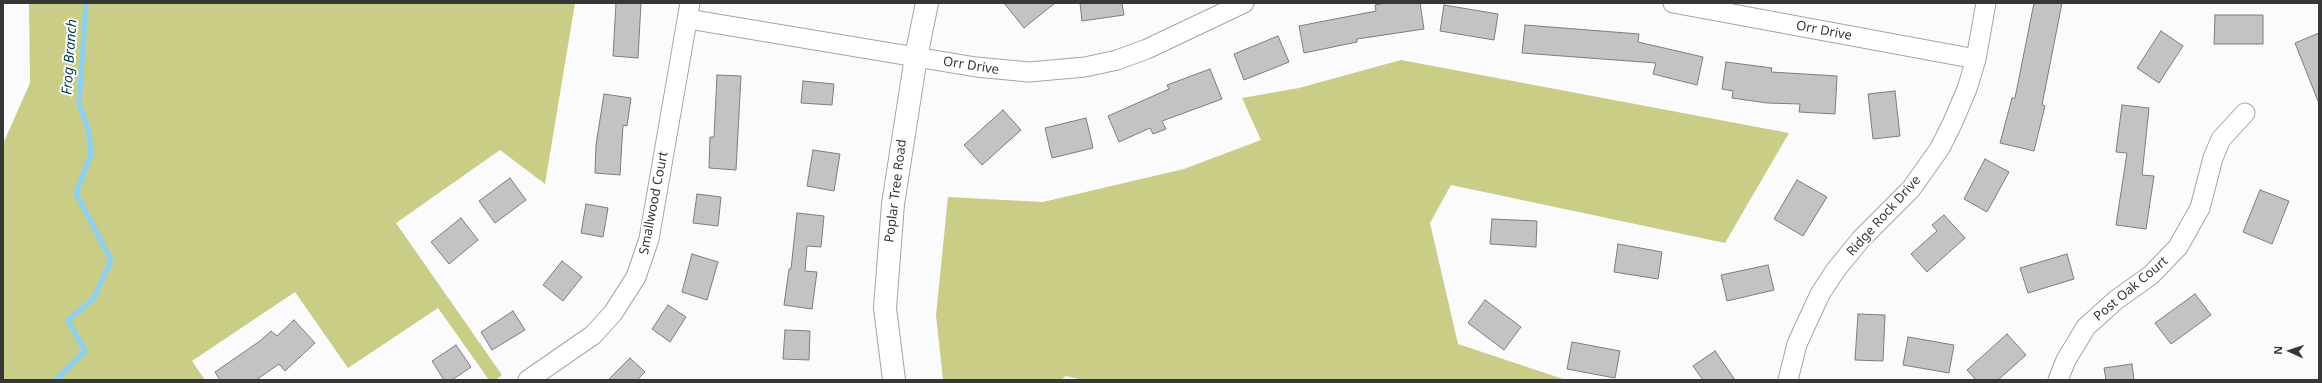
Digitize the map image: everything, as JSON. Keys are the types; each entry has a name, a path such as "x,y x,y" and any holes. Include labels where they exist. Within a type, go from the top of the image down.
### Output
{"main road":[{"name":"Poplar Tree Road","path":"894,380 886,316 886,293 893,204 916,57 927,3"}],"street":[{"name":"Orr Drive","path":"689,11 916,57 1004,71 1052,71 1085,67 1116,60 1147,49 1244,3"},
{"name":"Orr Drive","path":"1673,3 1976,60"},
{"name":"Ridge Rock Drive","path":"1788,380 1797,344 1820,294 1835,271 1861,239 1893,208 1925,170 1952,124 1967,89 1976,60 1986,3"},
{"name":"Smallwood Court","path":"533,379 593,335 613,313 636,277 649,239 689,11"},
{"name":"Post Oak Court","path":"2058,380 2069,354 2086,327 2116,300 2151,275 2178,247 2200,208 2213,158 2221,139 2245,113"}],"green space":[{"path":"29,3 575,3 545,184 500,150 396,223 502,375 495,380 489,380 438,308 348,368 295,292 192,361 205,380 3,380 3,144 30,83"},
{"path":"1401,60 1789,133 1725,243 1451,185 1430,223 1458,344 1566,380 1083,380 1066,376 1061,380 943,380 936,315 948,197 1043,202 1184,169 1261,140 1242,98 1299,88"}],"building":[{"path":"616,3 641,3 638,58 613,56"},
{"path":"1004,3 1055,3 1024,28"},
{"path":"1080,3 1122,3 1124,15 1082,21"},
{"path":"1386,3 1420,3 1424,29 1357,39 1357,42 1304,53 1299,26 1376,11 1375,5"},
{"path":"2034,3 2062,3 2042,105 2045,106 2034,151 2000,143 2012,98 2015,98"},
{"path":"1444,5 1498,14 1494,40 1440,31"},
{"path":"2215,15 2263,15 2263,44 2214,44"},
{"path":"1525,25 1639,34 1638,42 1703,57 1697,85 1653,74 1656,63 1522,53"},
{"path":"2161,31 2183,46 2159,83 2137,68"},
{"path":"2319,33 2319,101 2318,101 2295,43"},
{"path":"1278,36 1289,62 1244,80 1234,54"},
{"path":"1726,62 1772,68 1771,72 1837,76 1835,114 1799,112 1800,104 1767,103 1732,98 1733,91 1722,89"},
{"path":"1210,69 1222,99 1162,121 1166,129 1153,134 1150,128 1119,142 1108,116 1169,89 1167,85"},
{"path":"717,75 741,76 736,170 709,168 710,137 714,137"},
{"path":"803,81 834,84 832,105 801,103"},
{"path":"1895,91 1900,136 1873,139 1868,94"},
{"path":"604,94 631,98 627,126 623,125 620,175 595,173 596,145"},
{"path":"2122,105 2149,108 2142,175 2154,176 2146,229 2116,225 2127,153 2116,152"},
{"path":"1003,110 1021,130 982,165 964,145"},
{"path":"1086,118 1093,148 1052,158 1045,128"},
{"path":"813,150 840,154 834,191 807,186"},
{"path":"1985,159 2009,172 1987,212 1964,199"},
{"path":"510,178 526,200 495,223 479,201"},
{"path":"1797,180 1827,197 1803,236 1774,219"},
{"path":"2260,190 2289,201 2272,244 2243,232"},
{"path":"697,194 721,197 718,226 693,223"},
{"path":"586,204 608,208 603,237 581,233"},
{"path":"797,213 824,216 821,247 807,246 805,271 817,272 812,309 784,305 789,269 791,269"},
{"path":"1944,215 1965,238 1927,272 1911,254 1937,231 1932,225"},
{"path":"461,218 478,240 449,264 431,242"},
{"path":"1492,219 1537,221 1536,247 1490,244"},
{"path":"1618,244 1662,252 1658,279 1614,272"},
{"path":"692,254 718,262 707,300 682,292"},
{"path":"2067,254 2074,279 2028,293 2020,268"},
{"path":"562,261 582,277 563,301 543,285"},
{"path":"1768,265 1774,290 1727,301 1721,275"},
{"path":"2195,294 2211,315 2171,344 2155,323"},
{"path":"1485,300 1521,327 1504,350 1468,323"},
{"path":"668,305 686,317 670,342 652,329"},
{"path":"513,311 525,330 492,350 481,332"},
{"path":"1858,314 1885,315 1883,361 1855,360"},
{"path":"294,320 315,343 285,371 279,364 256,380 220,380 215,372 260,341 271,331 277,336"},
{"path":"785,330 810,331 809,360 783,359"},
{"path":"2007,334 2026,355 1998,380 1976,380 1967,370"},
{"path":"1908,337 1954,345 1949,373 1903,365"},
{"path":"1572,342 1620,351 1615,378 1567,369"},
{"path":"456,345 471,367 452,380 444,380 432,361"},
{"path":"1715,351 1735,380 1703,380 1693,366"},
{"path":"630,358 645,372 637,380 608,380"},
{"path":"2132,364 2134,380 2106,380 2104,368"}],"waterway":[{"name":"Frog Branch","path":"56,380 85,351 68,320 94,298 111,260 76,193 91,154 89,132 79,104 86,3"}]}
